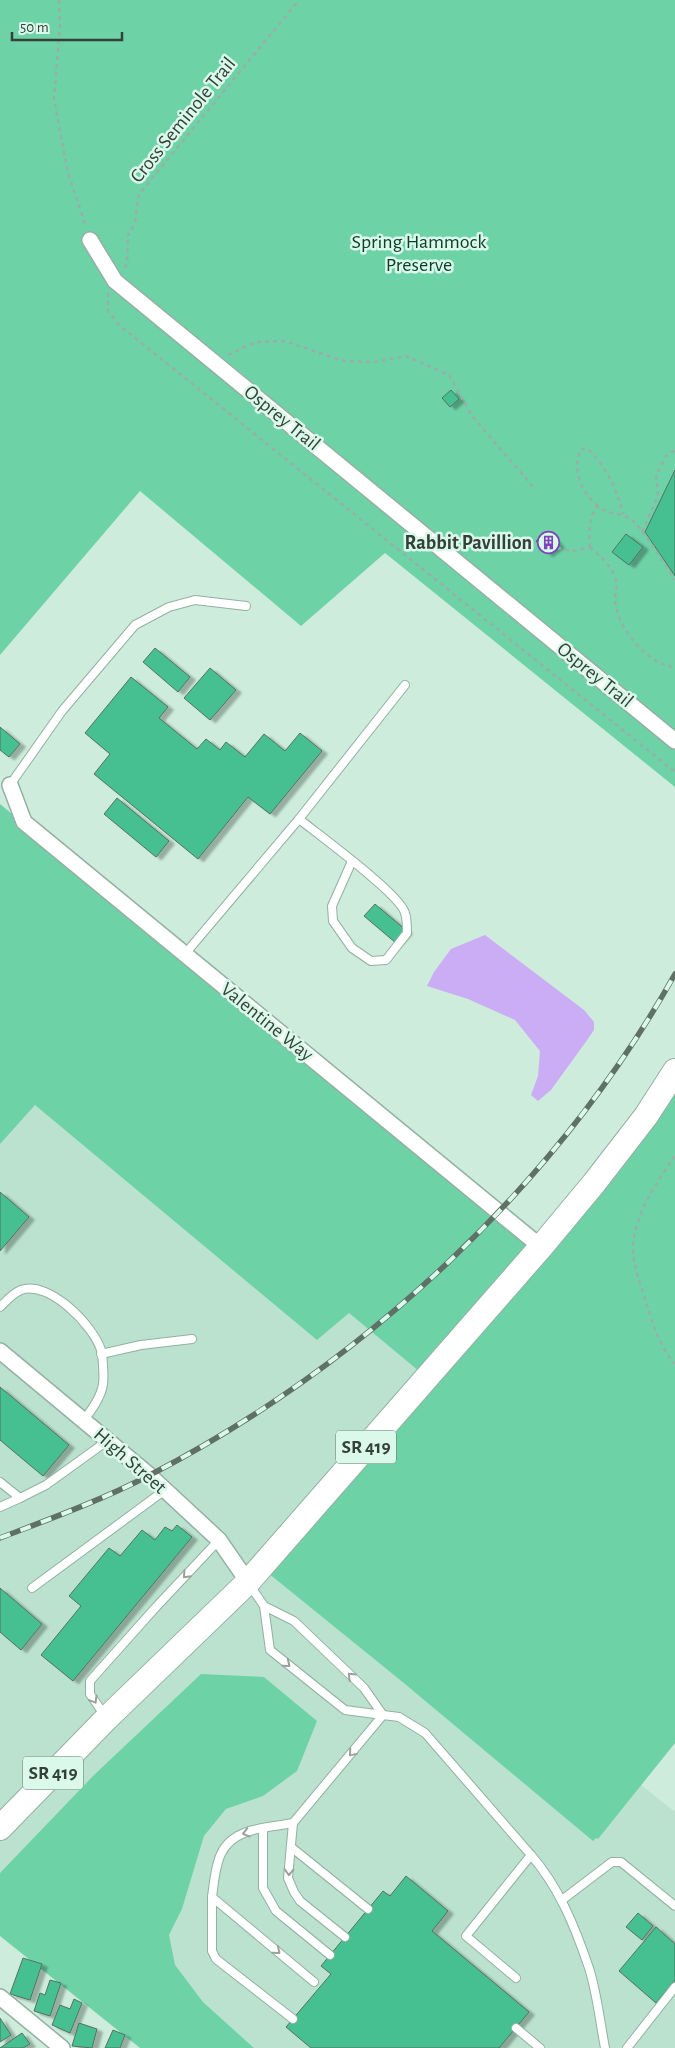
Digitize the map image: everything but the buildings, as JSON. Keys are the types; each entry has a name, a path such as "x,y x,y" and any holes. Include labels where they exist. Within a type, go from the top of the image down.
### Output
{"main road":[{"name":"SR 419","path":"0,1828 106,1718 248,1582 541,1247 646,1116 675,1071"}],"street":[{"name":"Osprey Trail","path":"90,240 115,281 675,741"},
{"name":"Valentine Way","path":"10,785 24,822 541,1247"},
{"name":"High Street","path":"0,1351 165,1490 220,1540 248,1582"},
{"path":"0,1997 62,2048"}],"lane":[{"path":"10,785 62,711 135,625 169,607 195,600 246,606"},
{"path":"185,954 299,819 405,685"},
{"path":"299,819 352,861 396,898 405,912 407,932 386,960 371,961 352,948 333,921 332,906 352,861"},
{"path":"0,1307 7,1299 21,1290 34,1288 60,1299 84,1322 101,1350 103,1384 94,1408 83,1421"},
{"path":"101,1354 141,1345 192,1339"},
{"path":"0,1507 46,1485 107,1441"},
{"path":"0,1482 20,1498"},
{"path":"32,1588 165,1490"},
{"path":"106,1718 90,1694 90,1681 156,1607 220,1540"},
{"path":"248,1582 264,1606 270,1650 345,1710 399,1717 424,1733 544,1871 562,1900 589,1969 605,2048"},
{"path":"264,1606 294,1621 364,1688 383,1714"},
{"path":"345,1937 300,1901 294,1892 288,1878 294,1823 383,1714"},
{"path":"293,2019 216,1959 212,1951 212,1897 220,1855 229,1841 241,1833 294,1823"},
{"path":"264,1829 263,1888 270,1903 276,1911 330,1955"},
{"path":"291,1847 368,1909"},
{"path":"516,1978 466,1936 530,1855"},
{"path":"562,1900 612,1862 621,1862 675,1906"},
{"path":"212,1897 314,1982"},
{"path":"627,2048 675,1987"},
{"path":"516,2028 540,2048"}],"path":[{"path":"59,0 60,34 54,99 68,173 90,240"},
{"name":"Cross Seminole Trail","path":"122,272 127,263 128,236 135,223 139,194 299,0"},
{"path":"111,289 108,294 108,311 119,325 675,772"},
{"path":"209,358 226,356 255,342 284,341 344,361 373,362 406,356 449,375 472,416 535,489"},
{"path":"623,514 617,489 600,461 587,448 582,449 578,455 576,468 589,500 603,511 623,514 634,522 675,580"},
{"path":"642,532 658,496 656,475 666,456 675,450"},
{"path":"598,506 594,510 589,530 590,547 606,561 614,576 618,588 615,598 618,615 632,638 649,657 666,666 675,667"},
{"path":"557,548 573,551 590,547"},
{"path":"675,1156 649,1198 638,1224 633,1246 636,1266 653,1326 668,1356 675,1364"}],"shaded area":[{"path":"485,935 584,1010 594,1022 594,1030 585,1043 551,1090 538,1101 531,1095 538,1076 540,1051 515,1020 468,999 427,986 434,972 451,949"},
{"path":"63,1074 421,1373 251,1568 0,1816 0,1142"},
{"path":"268,1573 597,1839 641,1785 675,1812 675,2048 254,2048 203,2002 174,1965 169,1935 182,1909 204,1836 226,1809 263,1796 317,1722 264,1677 0,1873 0,1838"}],"green space":[{"name":"Spring Hammock Preserve","path":"0,0 675,0 675,787 385,553 301,626 140,491 0,655"},
{"path":"0,804 194,966 535,1242 420,1372 349,1313 317,1340 35,1105 0,1144"},
{"path":"675,1083 675,1743 598,1839 596,1838 593,1841 405,1684 268,1573"},
{"path":"201,1674 264,1677 317,1721 297,1771 263,1796 226,1809 204,1836 182,1909 169,1935 175,1965 203,2002 254,2048 140,2048 0,1936 0,1873 94,1775"}],"railway":[{"path":"0,1538 95,1501 150,1475 229,1430 306,1379 379,1323 448,1262 513,1196 573,1126 627,1052 675,974"}],"place":[{"name":"Rabbit Pavillion","path":"548,543"}]}
